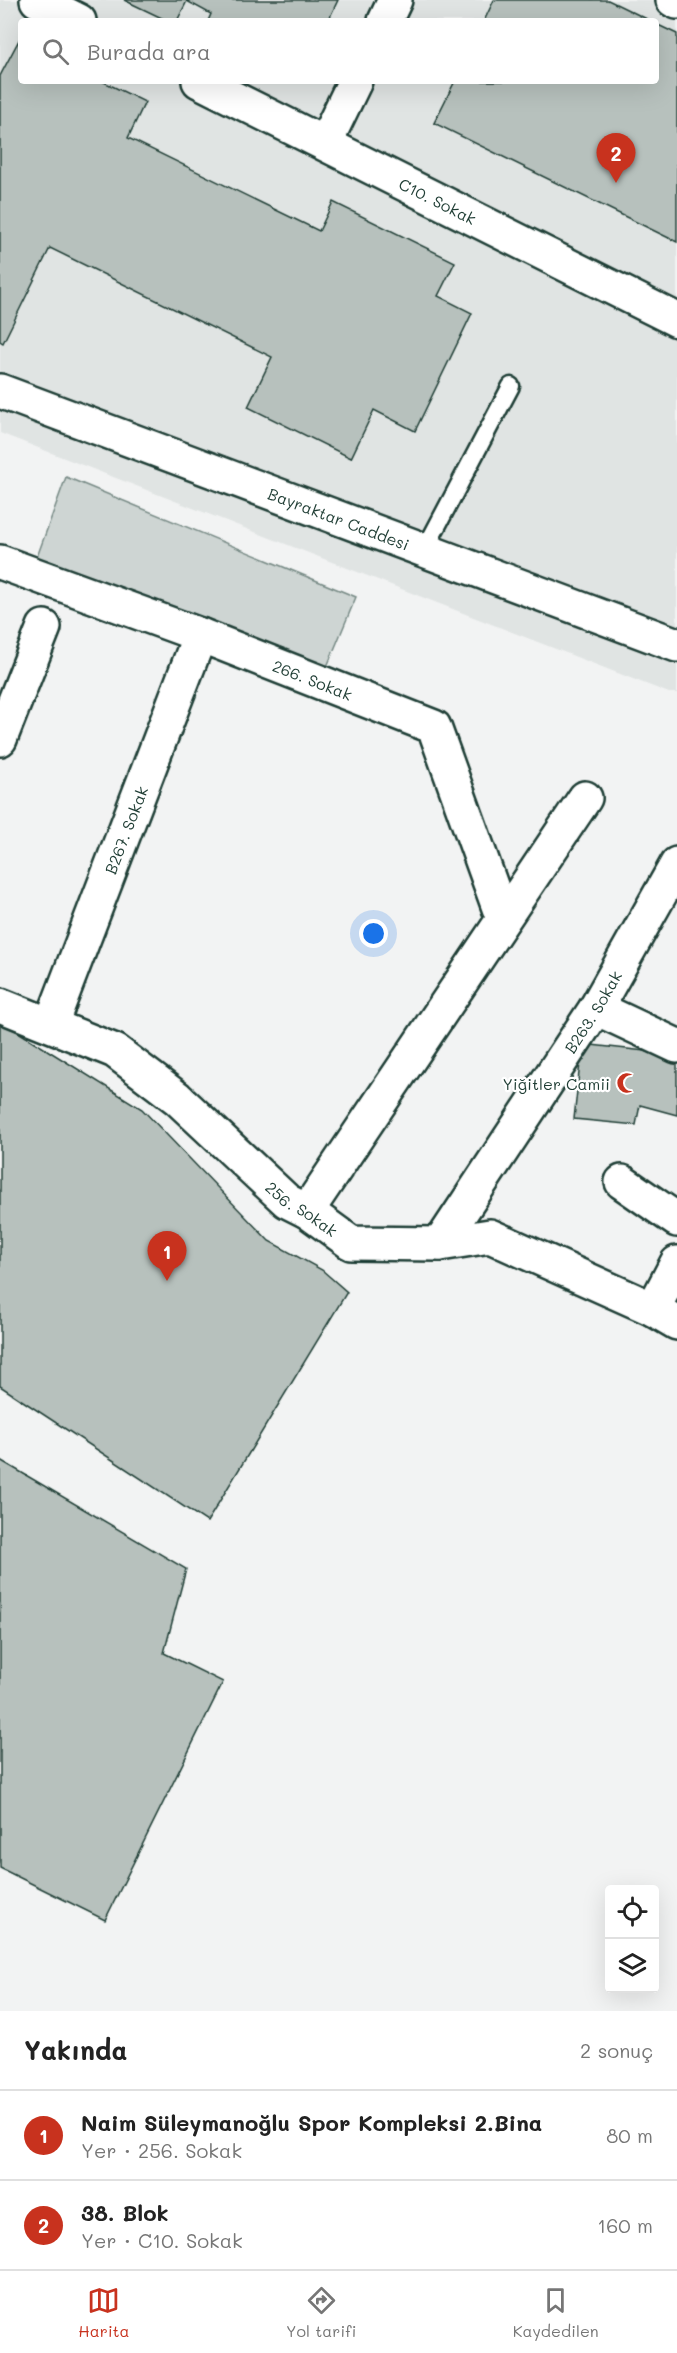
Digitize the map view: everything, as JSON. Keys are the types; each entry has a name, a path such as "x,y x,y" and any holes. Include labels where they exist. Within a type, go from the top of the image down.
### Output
{"street":[{"path":"37,0 73,18"},
{"path":"386,18 395,0"},
{"path":"673,0 677,2"},
{"name":"C10. Sokak","path":"206,84 677,320"},
{"path":"325,143 354,84"},
{"name":"Bayraktar Caddesi","path":"0,391 677,645"},
{"name":"266. Sokak","path":"0,562 200,635 434,727 503,919"},
{"path":"0,739 44,627"},
{"name":"B267. Sokak","path":"51,1024 200,635"},
{"path":"307,1211 585,798"},
{"name":"B263. Sokak","path":"440,1244 596,1008 677,864"},
{"name":"256. Sokak","path":"0,1005 115,1051 177,1098 287,1201 307,1211 351,1243 440,1244 490,1236 665,1316"},
{"path":"596,1008 677,1046"},
{"path":"622,1182 677,1220"},
{"path":"665,1316 677,1263"}],"lane":[{"path":"424,551 511,386"}],"shaded area":[{"path":"0,0 677,0 677,693 669,693 0,433"},
{"path":"66,477 356,597 326,669 37,557"}],"building":[{"path":"124,0 338,0 329,18 209,18 211,14 187,1 178,18 162,18"},
{"path":"494,0 608,0 645,18 485,18"},
{"path":"659,25 677,34 677,242 434,123 454,84 659,84"},
{"path":"18,42 18,84 108,84 145,102 128,138 319,231 333,202 455,262 438,296 472,313 415,431 374,410 351,458 248,407 272,357 50,248 3,343 0,341 0,76"},
{"path":"0,1024 15,1030 142,1109 269,1241 322,1270 347,1292 207,1522 0,1386"},
{"name":"Yiğitler Camii","path":"582,1044 645,1051 677,1062 677,1115 640,1105 636,1125 574,1119"},
{"path":"0,1460 186,1569 164,1653 223,1682 105,1920 0,1868"}],"place":[{"name":"38. Blok","path":"616,183"},
{"name":"Yiğitler Camii","path":"627,1083"},
{"name":"Naim Süleymanoğlu Spor Kompleksi 2.Bina","path":"167,1281"}]}
